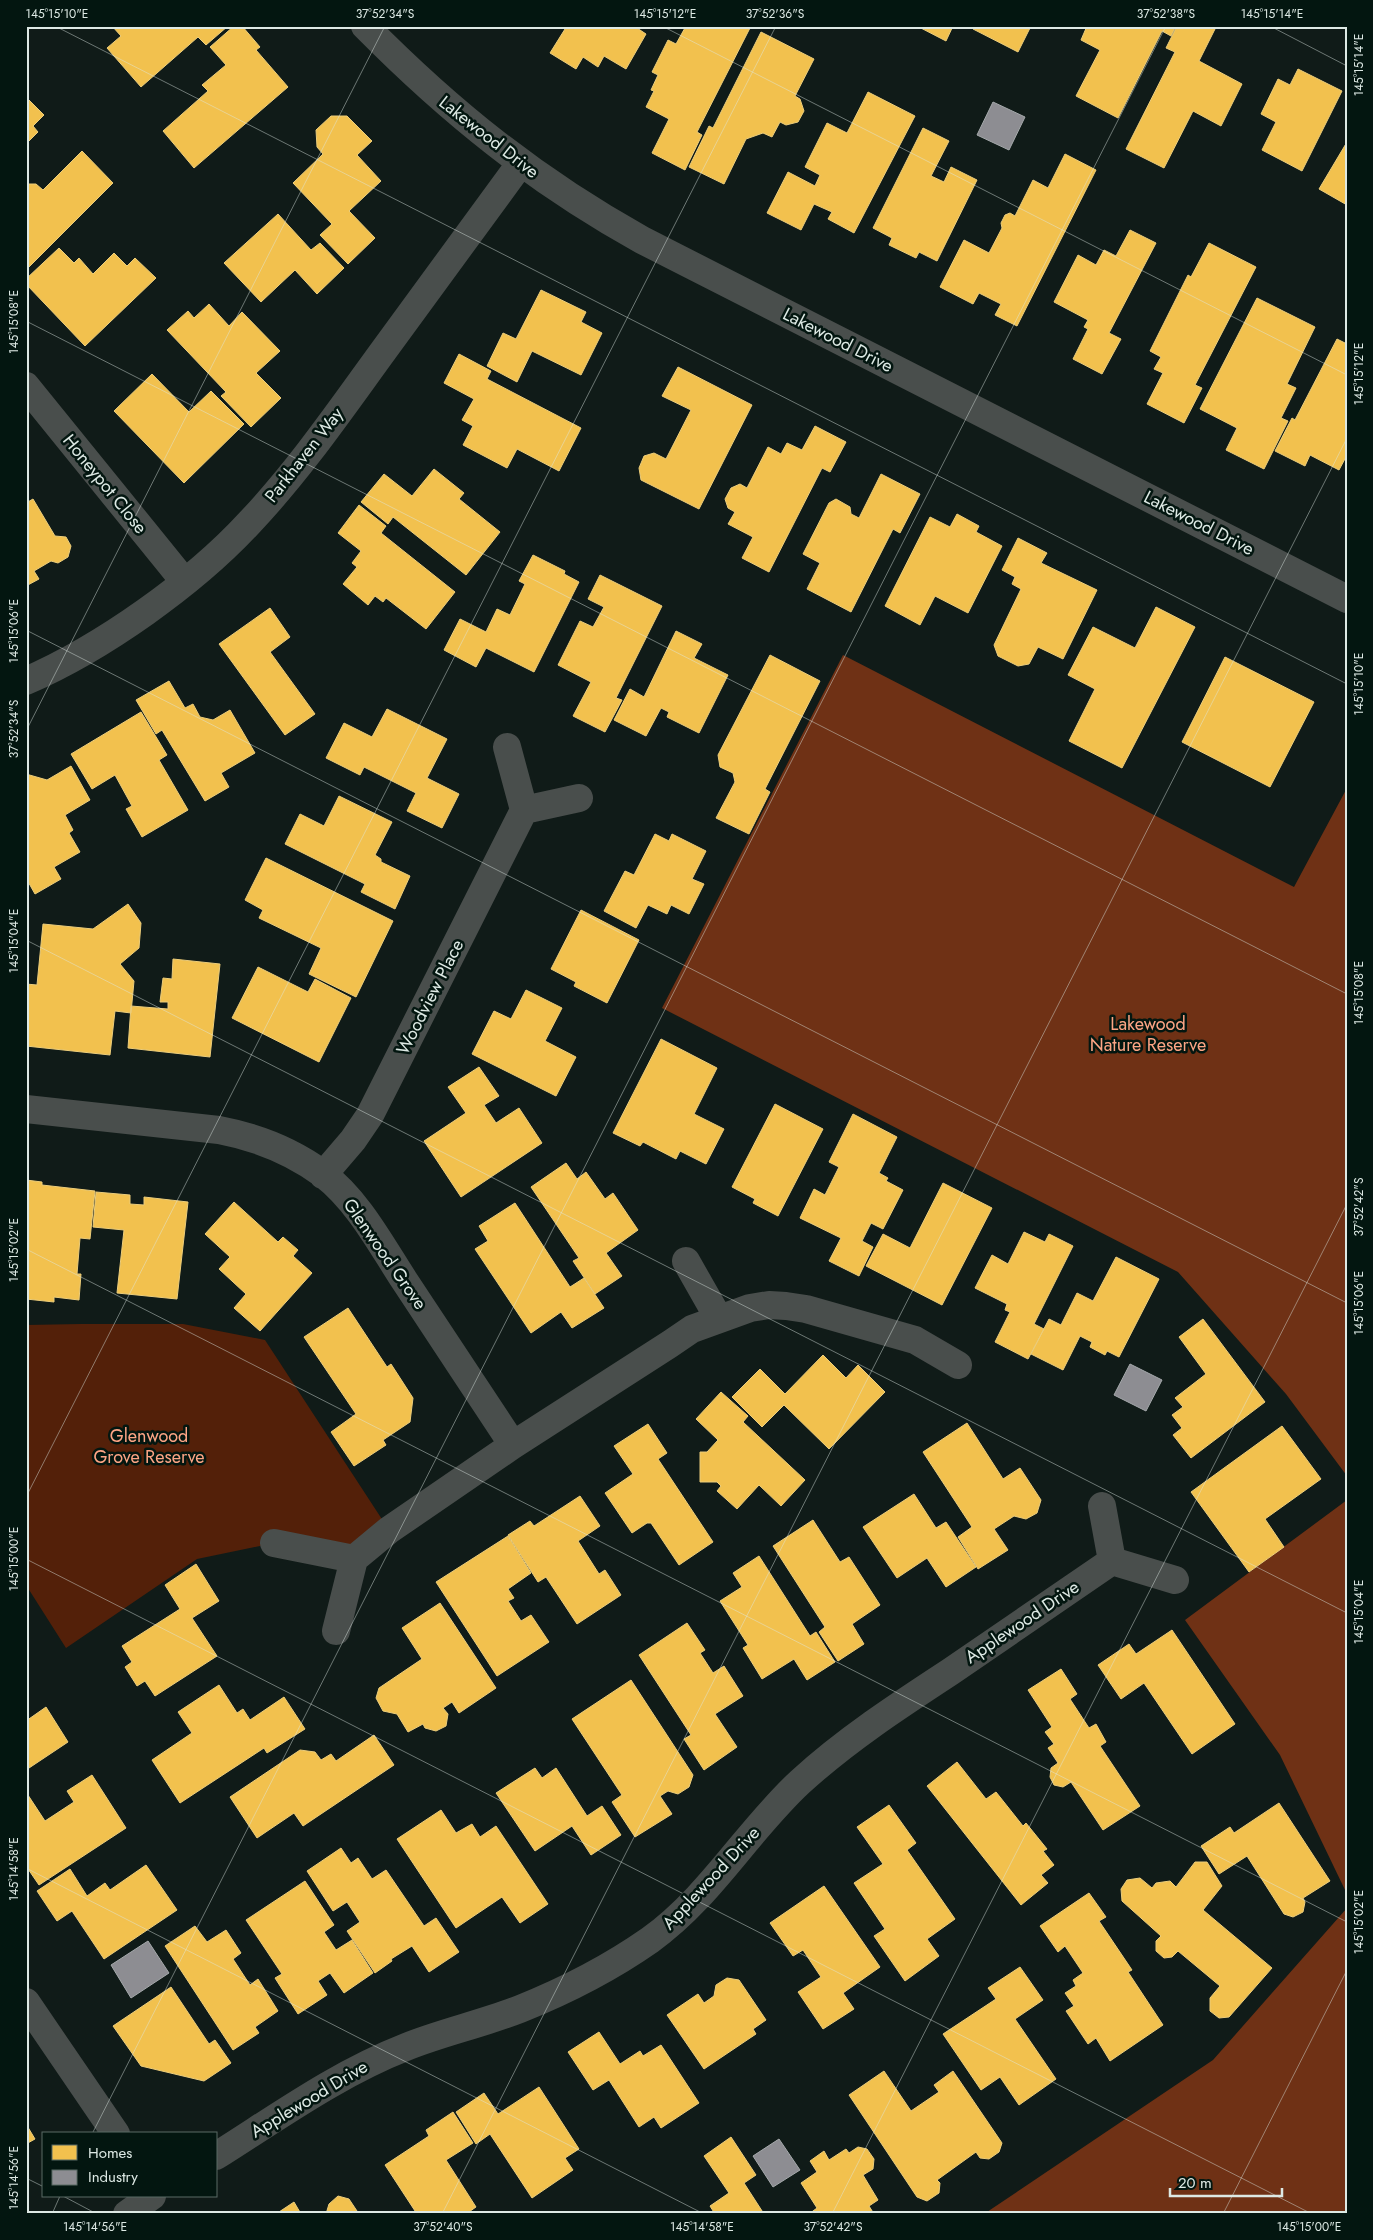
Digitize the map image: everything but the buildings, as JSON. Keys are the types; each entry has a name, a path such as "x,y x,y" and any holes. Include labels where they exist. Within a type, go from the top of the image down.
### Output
{"street":[{"name":"Lakewood Drive","path":"365,26 432,92 520,164 594,213 642,240 1347,598"},
{"name":"Parkhaven Way","path":"26,681 108,636 138,616 217,555 249,524 309,453 520,164"},
{"name":"Honeypot Close","path":"26,386 184,581"},
{"path":"506,747 524,810 579,798"},
{"name":"Woodview Place","path":"323,1175 353,1140 370,1115 524,810"},
{"name":"Glenwood Grove","path":"26,1109 243,1134 289,1154 323,1175 342,1192 372,1231 513,1445"},
{"path":"686,1260 719,1318"},
{"path":"336,1631 354,1559 388,1530 513,1445 692,1330 719,1318 750,1308 769,1305 806,1309 915,1340 958,1365"},
{"path":"1102,1506 1112,1561 1175,1580"},
{"path":"274,1543 354,1559"},
{"name":"Applewood Drive","path":"218,2155 308,2095 372,2062 405,2047 518,2010 555,1994 618,1960 650,1940 675,1919 702,1892 800,1782 860,1732 1112,1561"},
{"path":"26,2002 115,2132"},
{"path":"126,2214 149,2198"}],"green space":[{"name":"Lakewood Nature Reserve","path":"843,655 1294,887 1347,788 1347,1476 1286,1394 1178,1272 662,1008"},
{"name":"Glenwood Grove Reserve","path":"183,1324 265,1340 389,1530 354,1559 274,1543 197,1559 66,1648 26,1585 26,1325"},
{"path":"1347,1500 1347,1894 1280,1755 1185,1620"},
{"path":"1347,1908 1347,2214 984,2214 1213,2060"}]}
